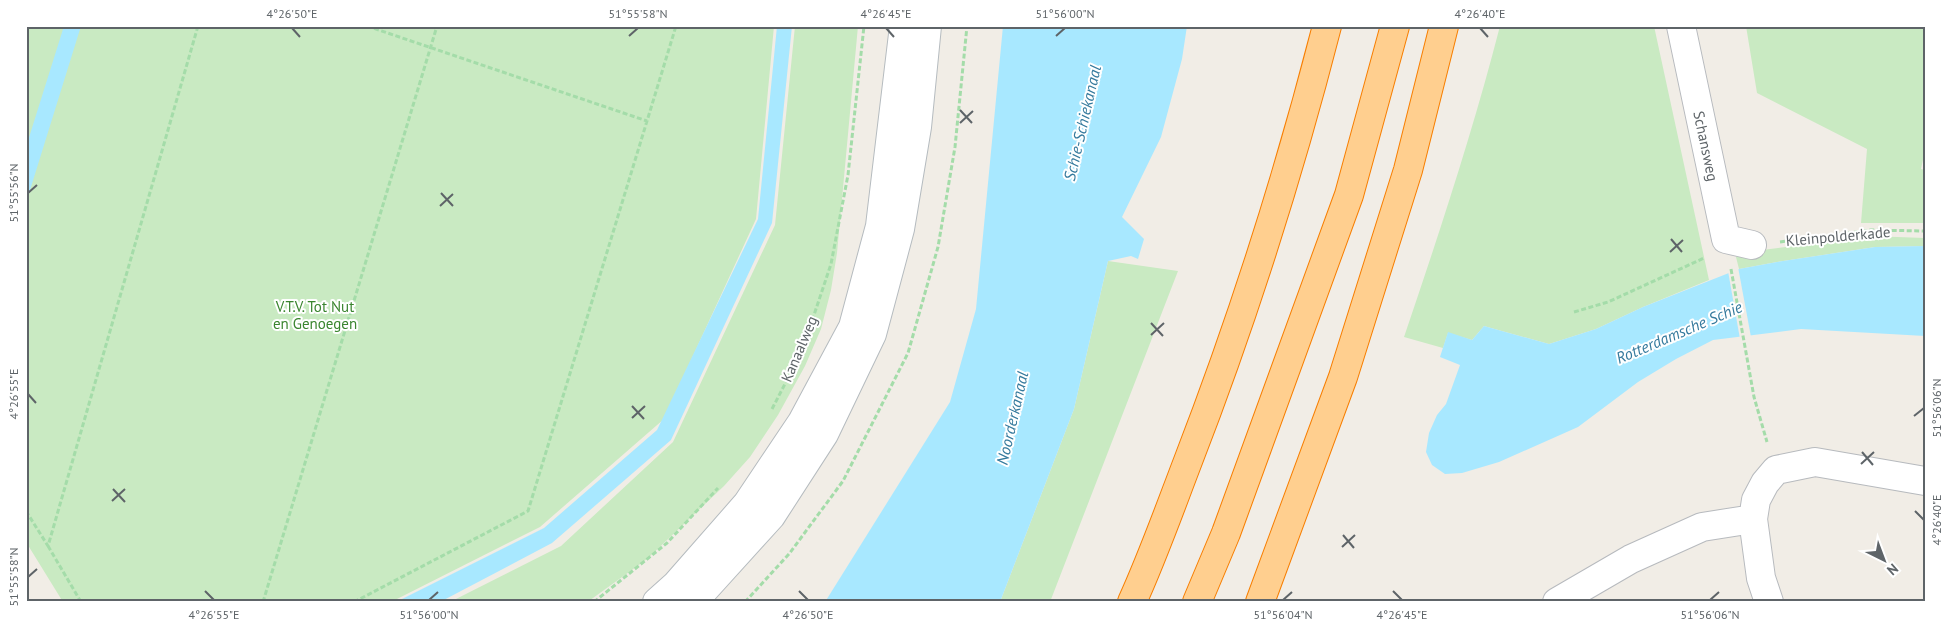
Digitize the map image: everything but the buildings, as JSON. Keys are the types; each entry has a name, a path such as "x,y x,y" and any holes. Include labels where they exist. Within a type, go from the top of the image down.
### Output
{"highway":[{"path":"1132,602 1148,567 1208,410 1263,253 1327,26"},
{"path":"1197,602 1226,533 1349,195 1395,26"},
{"path":"1260,602 1343,377 1408,170 1444,26"}],"main road":[{"path":"657,602 676,585 747,504 802,422 853,327 880,226 904,26"},
{"path":"693,602 771,516 824,434 872,334 900,229 917,127 926,26"},
{"name":"Schansweg","path":"1681,26 1726,239 1752,246"},
{"path":"1769,602 1761,578 1753,519 1756,500 1765,483 1776,470 1815,462 1925,481"},
{"path":"1557,602 1631,559 1702,527 1753,519"}],"path":[{"path":"48,546 198,26"},
{"path":"367,26 647,121"},
{"path":"263,602 437,26"},
{"path":"354,602 528,511 676,26"},
{"name":"Kanaalweg","path":"771,412 802,351 831,264 848,175 864,26"},
{"name":"Kleinpolderkade","path":"1752,246 1871,230 1925,231"},
{"path":"1574,312 1608,302 1710,255"},
{"path":"1731,267 1752,383 1776,470"},
{"path":"594,602 666,543 724,482"},
{"path":"26,511 81,602"}],"green space":[{"name":"V.T.V. Tot Nut en Genoegen","path":"26,26 774,26 756,219 664,419 540,527 391,602 63,602 26,542"},
{"path":"795,26 858,26 837,253 831,290 821,329 805,366 778,415 750,457 724,486 647,559 587,602 450,602 561,546 673,442 775,225"},
{"path":"1500,26 1654,26 1709,280 1596,329 1549,344 1484,326 1472,340 1448,333 1443,348 1404,337 1455,182"},
{"path":"1746,26 1925,26 1925,150 1921,169 1925,170 1925,223 1861,223 1867,149 1757,93"},
{"path":"1869,236 1925,238 1925,246 1875,247 1739,269 1736,257 1739,253"},
{"path":"1108,261 1178,271 1050,602 1000,602 1074,409"}],"water":[{"path":"64,26 81,26 26,203 26,147"},
{"path":"777,26 792,26 772,223 671,440 552,543 440,602 396,602 544,528 657,430 758,219"},
{"path":"1003,26 1187,26 1182,59 1161,137 1122,217 1144,239 1138,259 1131,256 1108,261 1074,409 1000,602 825,602 950,402 976,309"},
{"name":"Rotterdamsche Schie","path":"1925,246 1925,336 1801,329 1713,340 1676,359 1638,382 1578,427 1499,462 1462,473 1445,474 1432,465 1426,452 1429,433 1437,415 1446,404 1460,365 1440,357 1448,332 1472,340 1484,326 1549,344 1596,329 1643,307 1739,269 1875,247"}],"pier":[{"path":"1738,267 1751,337 1740,339 1728,271"}],"water label":[{"name":"Schie-Schiekanaal","path":"1082,123"},
{"name":"Noorderkanaal","path":"1012,418"}]}
